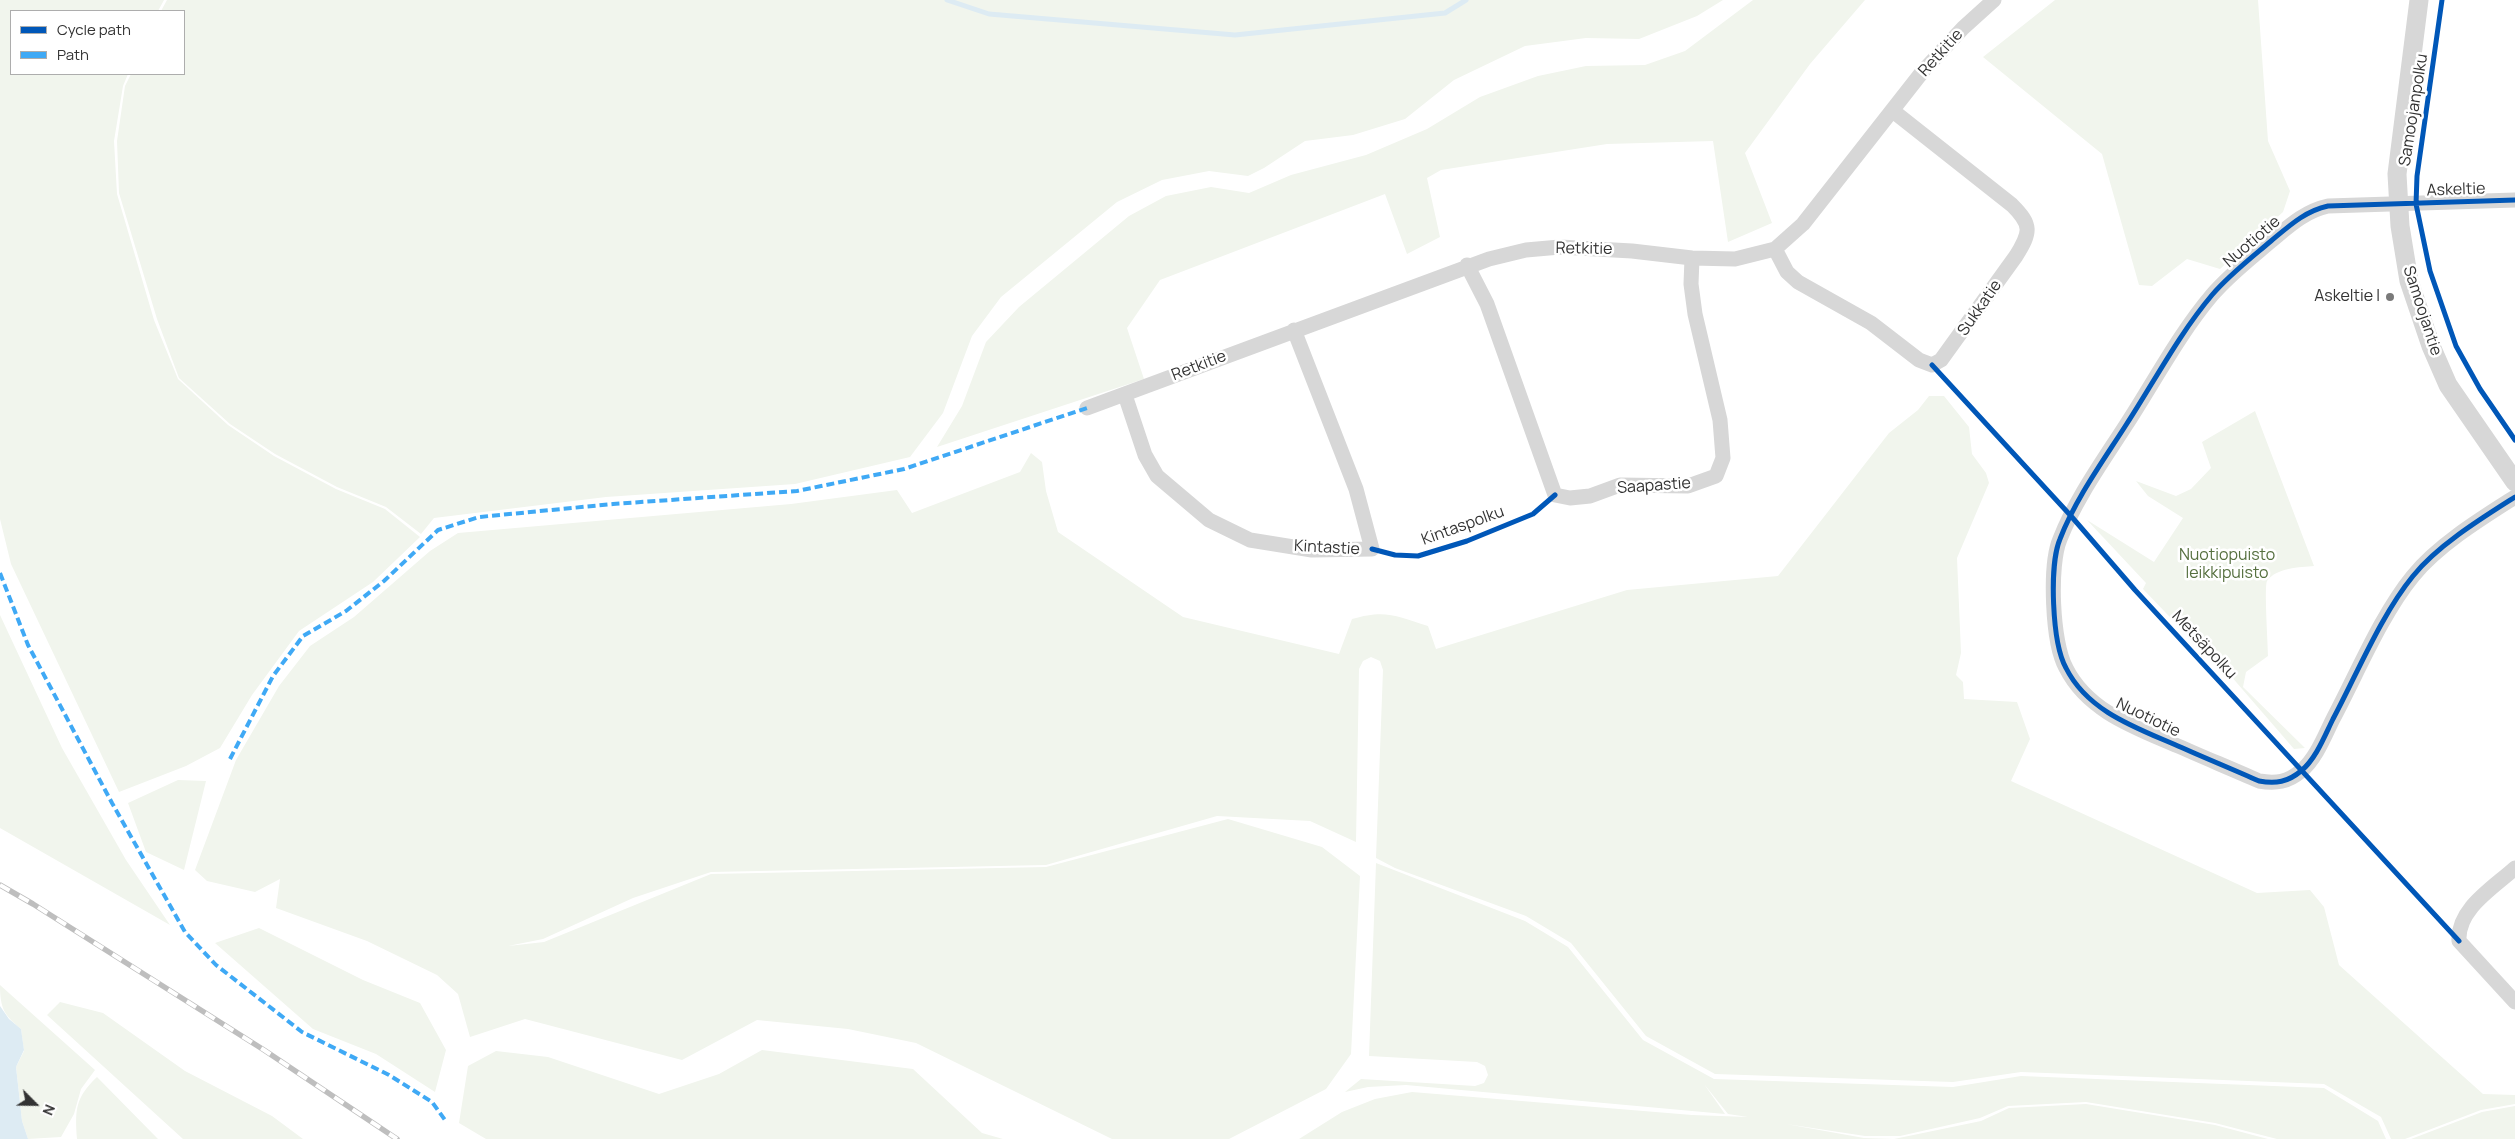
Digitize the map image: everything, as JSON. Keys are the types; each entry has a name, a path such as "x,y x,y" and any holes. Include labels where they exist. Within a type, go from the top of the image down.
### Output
{"street":[{"name":"Retkitie","path":"1087,408 1466,266 1526,250 1560,247 1613,249 1692,258 1735,259 1775,249 1803,224 1923,72 1964,28 1994,0"},
{"name":"Samoojantie","path":"2419,0 2397,174 2398,203 2409,281 2430,346 2448,385 2461,407 2515,482"},
{"name":"Sukkatie","path":"1775,249 1787,272 1798,282 1871,323 1919,360 1932,365 1942,360 2016,256 2027,238 2028,227 2023,216 2012,205 1893,111"},
{"name":"Askeltie","path":"2398,203 2515,200"},
{"name":"Nuotiotie","path":"2398,203 2328,206 2302,215 2235,272 2212,295 2191,323 2085,489 2059,540 2055,560 2054,606 2057,641 2065,668 2096,705 2130,725 2259,781 2274,784 2286,781 2303,770 2321,743 2385,620 2414,575 2435,554 2515,497"},
{"name":"Saapastie","path":"1466,266 1487,304 1555,494 1570,498 1590,496 1620,485 1688,486 1716,476 1723,458 1720,420 1695,314 1691,284 1692,258"},
{"name":"Kintastie","path":"1125,395 1145,455 1157,476 1209,520 1250,540 1312,550 1372,550 1356,489 1294,330"},
{"path":"2515,868 2472,907 2462,919 2458,930 2459,941 2515,1002"}],"green space":[{"path":"0,0 164,0 159,10 10,10 10,75 128,75 123,86 114,141 117,194 154,320 178,379 228,425 274,456 336,489 385,509 420,537 373,582 299,631 252,695 220,748 186,766 119,792 11,564 0,519"},
{"path":"167,0 1723,0 1697,16 1639,39 1586,38 1525,46 1454,80 1405,119 1353,135 1305,141 1264,168 1248,176 1209,171 1162,180 1117,202 1001,297 972,336 943,413 910,457 795,484 606,497 434,518 421,534 386,507 337,487 275,454 230,424 179,378 157,319 119,193 117,141 125,86 130,75 185,75 185,10 162,10"},
{"path":"1753,0 1865,0 1810,64 1745,153 1772,223 1728,242 1713,141 1607,144 1441,170 1427,178 1440,237 1407,254 1385,194 1160,280 1127,328 1144,379 937,447 962,406 986,342 1019,307 1129,216 1166,196 1211,187 1249,193 1291,175 1366,155 1427,129 1480,97 1538,76 1586,66 1645,65 1685,51"},
{"path":"2055,0 2258,0 2268,141 2290,191 2283,212 2220,269 2187,259 2152,286 2139,285 2102,154 1983,57"},
{"path":"1929,396 1944,396 1969,427 1972,454 1986,473 1989,483 1957,558 1961,653 1956,675 1963,682 1964,699 2017,702 2030,739 2011,781 2257,893 2310,890 2324,907 2339,965 2483,1094 2515,1095 2515,1104 2481,1110 2405,1139 2391,1139 2381,1117 2324,1084 2021,1072 1953,1082 1715,1074 1646,1036 1571,943 1526,916 1395,868 1376,858 1383,670 1380,661 1371,657 1363,661 1359,669 1356,842 1310,821 1217,816 1046,865 711,872 633,898 543,939 508,946 544,942 711,874 1046,867 1228,819 1322,847 1360,876 1351,1054 1326,1089 1229,1139 1112,1139 916,1043 848,1029 757,1020 682,1060 525,1019 470,1037 458,994 437,975 367,941 276,908 280,879 255,892 207,881 195,870 236,760 279,686 310,646 354,617 430,551 458,533 791,504 897,490 912,513 1020,472 1031,453 1042,462 1046,491 1058,532 1183,617 1339,654 1352,619 1373,614 1391,615 1428,626 1436,649 1627,590 1778,576 1889,433 1918,410"},
{"name":"Nuotiopuisto leikkipuisto","path":"2255,411 2314,566 2282,571 2276,573 2267,581 2268,656 2246,672 2243,687 2305,748 2294,749 2198,638 2188,636 2143,589 2146,583 2087,520 2154,562 2183,518 2148,496 2136,481 2176,496 2191,489 2211,468 2202,442"},
{"path":"0,615 62,748 126,860 170,925 0,828"},
{"path":"178,780 206,781 184,870 146,852 128,803"},
{"path":"1376,863 1525,921 1568,947 1643,1040 1714,1079 1953,1087 2021,1076 2324,1088 2378,1121 2386,1139 2277,1139 2215,1123 2086,1102 2008,1106 1980,1118 1900,1136 1865,1136 1786,1124 1864,1138 1894,1139 1299,1139 1342,1112 1375,1099 1412,1092 1692,1115 1748,1117 1728,1114 1704,1084 1725,1114 1406,1085 1368,1087 1345,1092 1361,1079 1475,1086 1484,1083 1488,1075 1485,1066 1477,1062 1369,1056"},
{"path":"259,928 363,980 420,1003 446,1050 435,1092 376,1054 313,1029 215,943"},
{"path":"0,985 95,1070 81,1089 74,1114 61,1137 28,1139 22,1121 16,1067 24,1051 21,1029 4,1010"},
{"path":"60,1002 103,1013 185,1071 272,1116 303,1139 183,1139 47,1015"},
{"path":"762,1050 913,1069 982,1133 1003,1139 486,1139 459,1123 468,1066 496,1051 548,1057 659,1094 719,1074"},
{"path":"97,1077 158,1139 77,1139 76,1120 80,1098"},
{"path":"2086,1104 2215,1125 2268,1139 1894,1139 1981,1121 2009,1108"},
{"path":"2515,1106 2515,1139 2411,1139 2482,1112"}],"shaded area":[{"path":"0,1006 9,1019 21,1029 24,1050 16,1067 22,1121 28,1139 0,1139"}],"waterway":[{"path":"947,0 989,14 1235,35 1445,13 1466,0"}],"railway":[{"path":"0,885 264,1050 397,1139"}],"marked path":[{"path":"230,759 273,676 303,636 346,611 384,581 438,530 479,517 613,504 797,491 904,469 1087,408"},
{"path":"0,573 28,645 112,803 185,932 216,965 302,1032 389,1075 432,1102 445,1120"}],"cycle path":[{"name":"Samoojanpolku","path":"2442,0 2417,176 2416,204 2430,271 2456,346 2480,389 2515,440"},
{"path":"2515,200 2328,206 2320,208 2305,215 2291,225 2248,260 2212,295 2178,342 2090,480 2066,524 2057,551 2053,585 2055,623 2061,656 2075,683 2087,696 2115,717 2259,781 2276,782 2286,780 2301,771 2316,753 2390,608 2413,576 2448,543 2515,497"},
{"name":"Metsäpolku","path":"1932,365 2071,516 2135,590 2459,941"},
{"name":"Kintaspolku","path":"1372,549 1395,555 1418,556 1467,541 1533,514 1555,495"}],"place":[{"name":"Askeltie I","path":"2390,297"}]}
